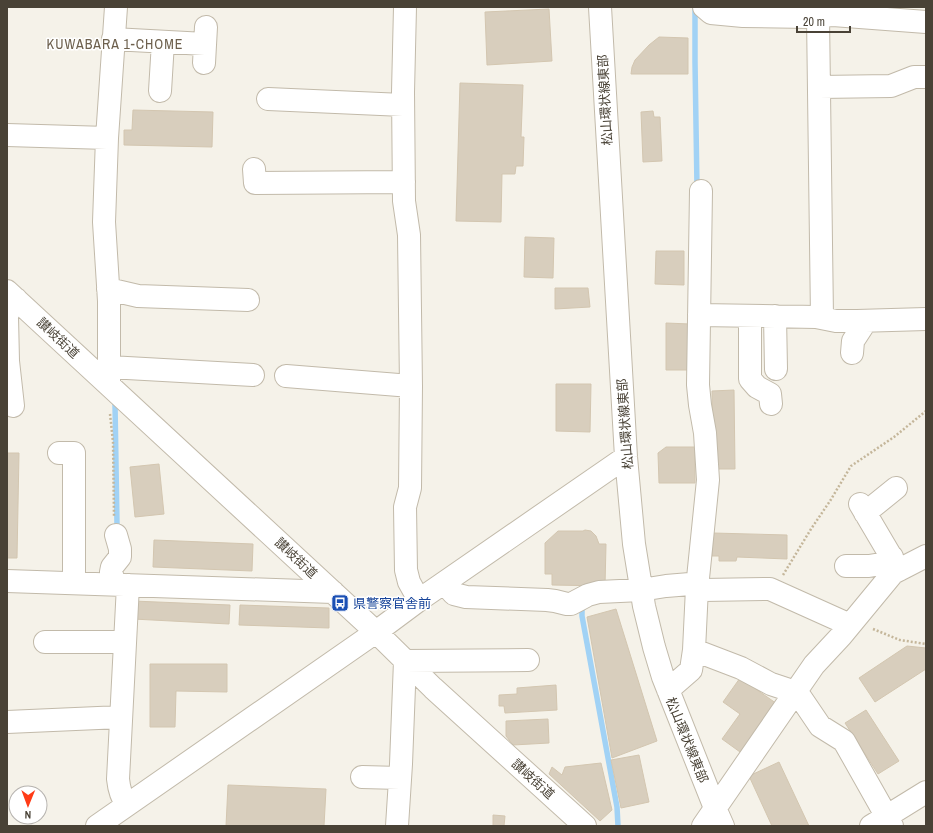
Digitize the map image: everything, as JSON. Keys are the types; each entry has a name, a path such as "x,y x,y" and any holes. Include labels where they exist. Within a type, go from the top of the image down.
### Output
{"street":[{"path":"116,7 107,138 104,222 108,290 109,376 254,375"},
{"path":"405,7 403,105 404,201 410,235 410,488 405,507 406,570 409,582 420,600"},
{"name":"松山環状線東部","path":"600,7 626,457 634,544 654,647 663,677 719,817"},
{"path":"704,7 711,13 824,13 833,15 926,22"},
{"path":"822,318 819,88 824,13"},
{"path":"113,39 205,45"},
{"path":"160,92 163,42"},
{"path":"819,88 891,86 914,77 926,77"},
{"path":"268,99 403,105"},
{"path":"7,134 107,138"},
{"path":"254,169 255,183 404,182"},
{"path":"668,690 691,670 694,650 697,588 708,480 705,433 698,385 701,191"},
{"path":"108,290 138,296 238,294"},
{"path":"12,295 7,317 8,361 12,406"},
{"name":"讃岐街道","path":"12,295 109,376 433,688 585,826"},
{"path":"699,315 816,317 836,321 926,320"},
{"path":"750,316 750,379 757,387 770,394 771,404"},
{"path":"776,316 776,369"},
{"path":"852,353 853,341 866,321"},
{"path":"286,376 410,386"},
{"path":"58,453 74,453 74,583"},
{"path":"99,825 626,457"},
{"path":"896,488 862,509 896,564"},
{"path":"116,535 120,549 120,557 112,567 111,572 121,585 125,642 118,779 121,794 127,805"},
{"path":"846,566 896,564 926,556"},
{"path":"703,826 719,817 795,692 814,665 841,636 893,573 896,564"},
{"path":"7,581 333,592"},
{"path":"444,583 454,594 466,597 554,600 567,604 571,604 588,595 598,592 642,590 690,584 703,590 770,588 852,623"},
{"path":"46,642 125,642"},
{"path":"694,650 741,668 770,684 795,692 801,698 820,726 844,741 883,823 926,792"},
{"path":"397,826 405,661 528,660"},
{"path":"7,722 122,717"},
{"path":"362,777 400,778"}],"path":[{"path":"109,376 108,396 113,442 114,524 116,535"},
{"path":"852,623 900,640 926,644"}],"building":[{"path":"549,9 552,61 487,65 485,12"},
{"path":"659,37 688,38 688,74 631,74 635,60"},
{"path":"460,83 523,85 521,137 524,137 523,166 516,166 515,174 502,174 501,222 456,221"},
{"path":"133,110 213,112 212,147 124,145 124,130 132,130"},
{"path":"653,111 654,117 660,117 662,161 643,162 641,112"},
{"path":"525,237 554,238 553,278 524,277"},
{"path":"656,251 684,251 684,285 655,284"},
{"path":"555,288 588,288 590,307 555,309"},
{"path":"666,323 690,324 689,370 666,370"},
{"path":"556,384 591,384 590,432 556,431"},
{"path":"734,390 735,469 713,469 712,391"},
{"path":"666,447 695,447 695,483 659,483 658,453"},
{"path":"7,453 19,453 17,558 7,558"},
{"path":"159,464 164,514 135,517 130,467"},
{"path":"558,531 591,531 596,536 599,544 606,544 605,586 552,585 552,574 545,574 545,543"},
{"path":"713,533 787,535 787,559 737,557 736,561 719,561 719,556 712,556"},
{"path":"154,540 253,544 252,571 153,567"},
{"path":"133,601 230,605 229,624 133,619"},
{"path":"240,605 329,608 329,628 239,625"},
{"path":"616,609 657,741 612,758 587,617"},
{"path":"907,646 926,648 926,669 875,702 859,678"},
{"path":"150,664 227,664 227,692 176,691 175,727 150,727"},
{"path":"740,678 780,706 747,757 722,739 740,714 723,702"},
{"path":"556,685 557,710 505,713 504,706 499,706 499,695 517,694 517,688"},
{"path":"866,710 899,761 878,774 845,723"},
{"path":"548,719 549,743 513,745 506,736 506,721"},
{"path":"639,755 649,802 621,808 611,760"},
{"path":"779,762 809,826 772,826 749,776"},
{"path":"601,763 612,810 600,821 549,774 552,767 562,775 565,767"},
{"path":"228,785 326,789 324,826 226,826"},
{"path":"493,815 505,816 504,826 493,826"}],"waterway":[{"path":"695,7 697,187"},
{"path":"115,404 117,525 119,531"},
{"path":"586,605 582,609 582,616 617,807 618,826"}],"place":[{"name":"県警察官舎前","path":"340,603"}],"district":[{"name":"KUWABARA 1-CHOME","path":"115,44"}]}
